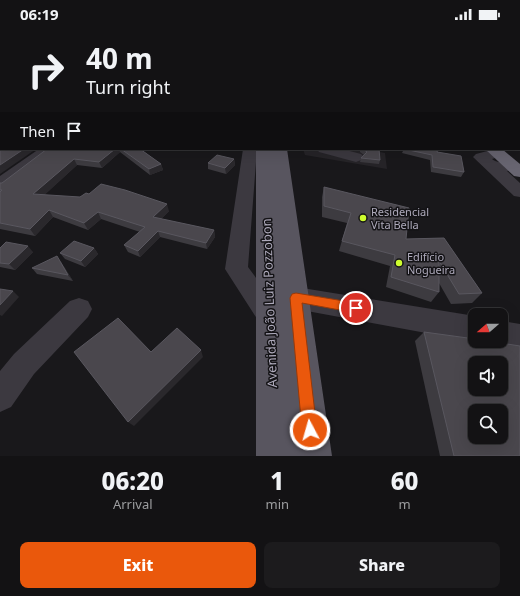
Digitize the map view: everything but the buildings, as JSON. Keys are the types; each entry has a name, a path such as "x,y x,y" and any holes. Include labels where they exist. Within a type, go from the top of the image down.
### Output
{"highway":[{"path":"498,154 518,165"}],"main road":[{"name":"Avenida João Luiz Pozzobon","path":"264,150 275,456"},
{"name":"Avenida João Luiz Pozzobon","path":"279,150 313,456"}],"street":[{"path":"0,184 48,150"},
{"path":"250,150 236,269 270,317"},
{"path":"328,150 356,157"},
{"path":"498,154 520,192"},
{"path":"296,298 468,328"},
{"path":"0,396 24,364 79,309"},
{"path":"508,335 520,337"}],"shaded area":[{"path":"303,150 369,150 385,153 387,169 305,155"}],"place":[{"name":"Residencial Vita Bella","path":"363,218"},
{"name":"Edifício Nogueira","path":"399,263"}],"route":[{"path":"310,430 296,298 356,308"}]}
